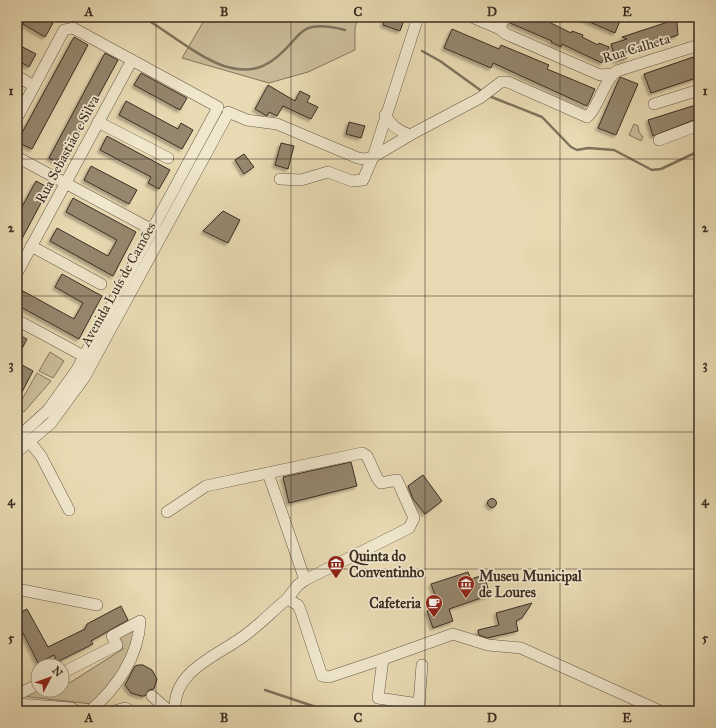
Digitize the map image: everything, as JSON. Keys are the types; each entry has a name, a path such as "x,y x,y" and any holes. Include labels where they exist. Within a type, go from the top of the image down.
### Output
{"street":[{"path":"280,179 301,180 328,172 352,181 363,180 373,157 385,115 418,17"},
{"path":"500,29 504,17"},
{"name":"Rua Calheta","path":"474,18 500,29 506,34 600,75 613,74 617,71 699,45"},
{"path":"17,118 64,30 74,28 217,109 220,118 227,115 248,120 277,124 358,158 364,159 373,157 410,135 480,98 501,82 508,82 587,117 592,112 605,83 613,74"},
{"name":"Rua Sebastião e Silva","path":"17,273 132,60"},
{"path":"17,76 34,86"},
{"path":"654,104 699,90"},
{"name":"Avenida Luís de Camões","path":"157,232 217,109"},
{"name":"Avenida Luís de Camões","path":"17,438 48,410 88,359 157,232 227,115"},
{"path":"385,115 396,129 410,135"},
{"path":"98,122 168,158"},
{"path":"658,140 699,126"},
{"path":"17,157 157,232"},
{"path":"31,246 101,284"},
{"path":"17,320 88,359"},
{"name":"Avenida Luís de Camões","path":"17,452 51,423 84,378 88,359"},
{"path":"29,441 41,456 69,510"},
{"path":"166,512 206,486 362,453 367,456 377,478 382,483 397,480 414,518 409,528 305,580 298,585 287,599 248,634 198,667 189,675 178,690 174,700 175,711"},
{"path":"268,473 305,580"},
{"path":"17,589 97,605"},
{"path":"287,599 298,605 322,676 329,677 453,634 488,645 521,648 660,711"},
{"path":"70,668 118,645 112,636 140,621 137,643 128,664 107,694 90,711"},
{"path":"383,658 378,698 419,704 422,665"},
{"path":"17,695 30,688"},
{"path":"152,696 169,711"},
{"path":"17,704 71,710"},
{"path":"115,711 125,708 131,711"}],"shaded area":[{"path":"206,17 358,17 355,28 355,50 308,72 269,83 182,58"},
{"path":"634,124 638,126 639,132 643,137 641,141 629,135"},
{"path":"50,352 64,361 53,378 39,371"},
{"path":"37,373 51,381 24,412 17,408"},
{"path":"135,627 135,636 127,657 113,678 92,704 39,698 70,698 70,682 123,649 117,637"},
{"path":"30,693 30,697 21,696"}],"building":[{"path":"27,17 41,17 53,23 45,37 23,24"},
{"path":"385,17 395,17 404,20 400,31 383,25"},
{"path":"513,17 539,17 571,33 572,31 583,35 582,37 598,45 599,43 609,47 602,63 562,44 561,47 551,42 552,41 510,23"},
{"path":"578,17 617,17 621,18 615,33"},
{"path":"674,20 677,23 678,35 625,52 627,58 616,61 611,44 627,39 622,37"},
{"path":"452,29 499,49 501,45 549,65 547,69 595,89 587,106 493,63 491,68 444,48"},
{"path":"74,37 88,45 32,149 17,142"},
{"path":"17,44 36,54 29,67 17,60"},
{"path":"105,53 118,60 61,165 49,158"},
{"path":"699,55 699,77 651,93 644,74"},
{"path":"141,73 187,98 180,110 134,85"},
{"path":"620,77 638,84 616,135 598,128"},
{"path":"268,85 295,101 300,91 310,96 307,102 318,107 311,119 283,106 277,116 269,112 267,116 255,109"},
{"path":"126,101 178,129 181,123 193,130 182,149 119,115"},
{"path":"699,104 699,118 653,136 648,120"},
{"path":"349,122 365,126 361,138 346,134"},
{"path":"107,136 170,170 159,189 148,183 151,177 100,150"},
{"path":"281,143 294,146 288,169 275,165"},
{"path":"244,154 254,167 244,174 235,160"},
{"path":"91,166 137,190 129,204 84,180"},
{"path":"36,181 49,188 17,248 17,216"},
{"path":"73,198 136,232 113,276 50,241 57,228 108,256 117,240 66,212"},
{"path":"223,211 240,220 228,243 203,231"},
{"path":"62,274 102,296 79,339 17,305 23,291 74,319 83,303 55,287"},
{"path":"17,334 27,339 17,358"},
{"path":"17,362 33,371 22,392 17,389"},
{"path":"351,462 357,486 289,503 283,477"},
{"path":"423,475 442,501 425,514 413,499 408,486"},
{"path":"492,498 497,503 492,508 487,503"},
{"name":"Museu Municipal de Loures","path":"468,572 471,579 484,575 490,595 449,609 453,621 433,628 427,611 439,606 431,584"},
{"name":"Museu Municipal de Loures","path":"532,603 522,618 516,621 518,631 487,638 479,635 478,630 499,625 496,613"},
{"path":"121,606 128,620 91,641 93,644 65,658 55,658 54,655 48,658 36,658 17,621 17,614 27,609 48,647 85,629 87,624"},
{"path":"143,665 152,670 157,679 154,689 149,690 145,696 131,693 125,685 135,666"}],"waterway":[{"path":"143,17 204,57 224,66 245,70 255,69 271,62 299,35 309,28 324,26 345,30"},
{"path":"422,51 440,61 483,92"},
{"path":"489,96 542,117 571,147 577,150 588,148 614,150 652,170 661,169 699,151"},
{"path":"265,690 328,711"}],"place":[{"name":"Quinta do Conventinho","path":"336,579"},
{"name":"Museu Municipal de Loures","path":"466,599"},
{"name":"Cafeteria","path":"434,618"}]}
